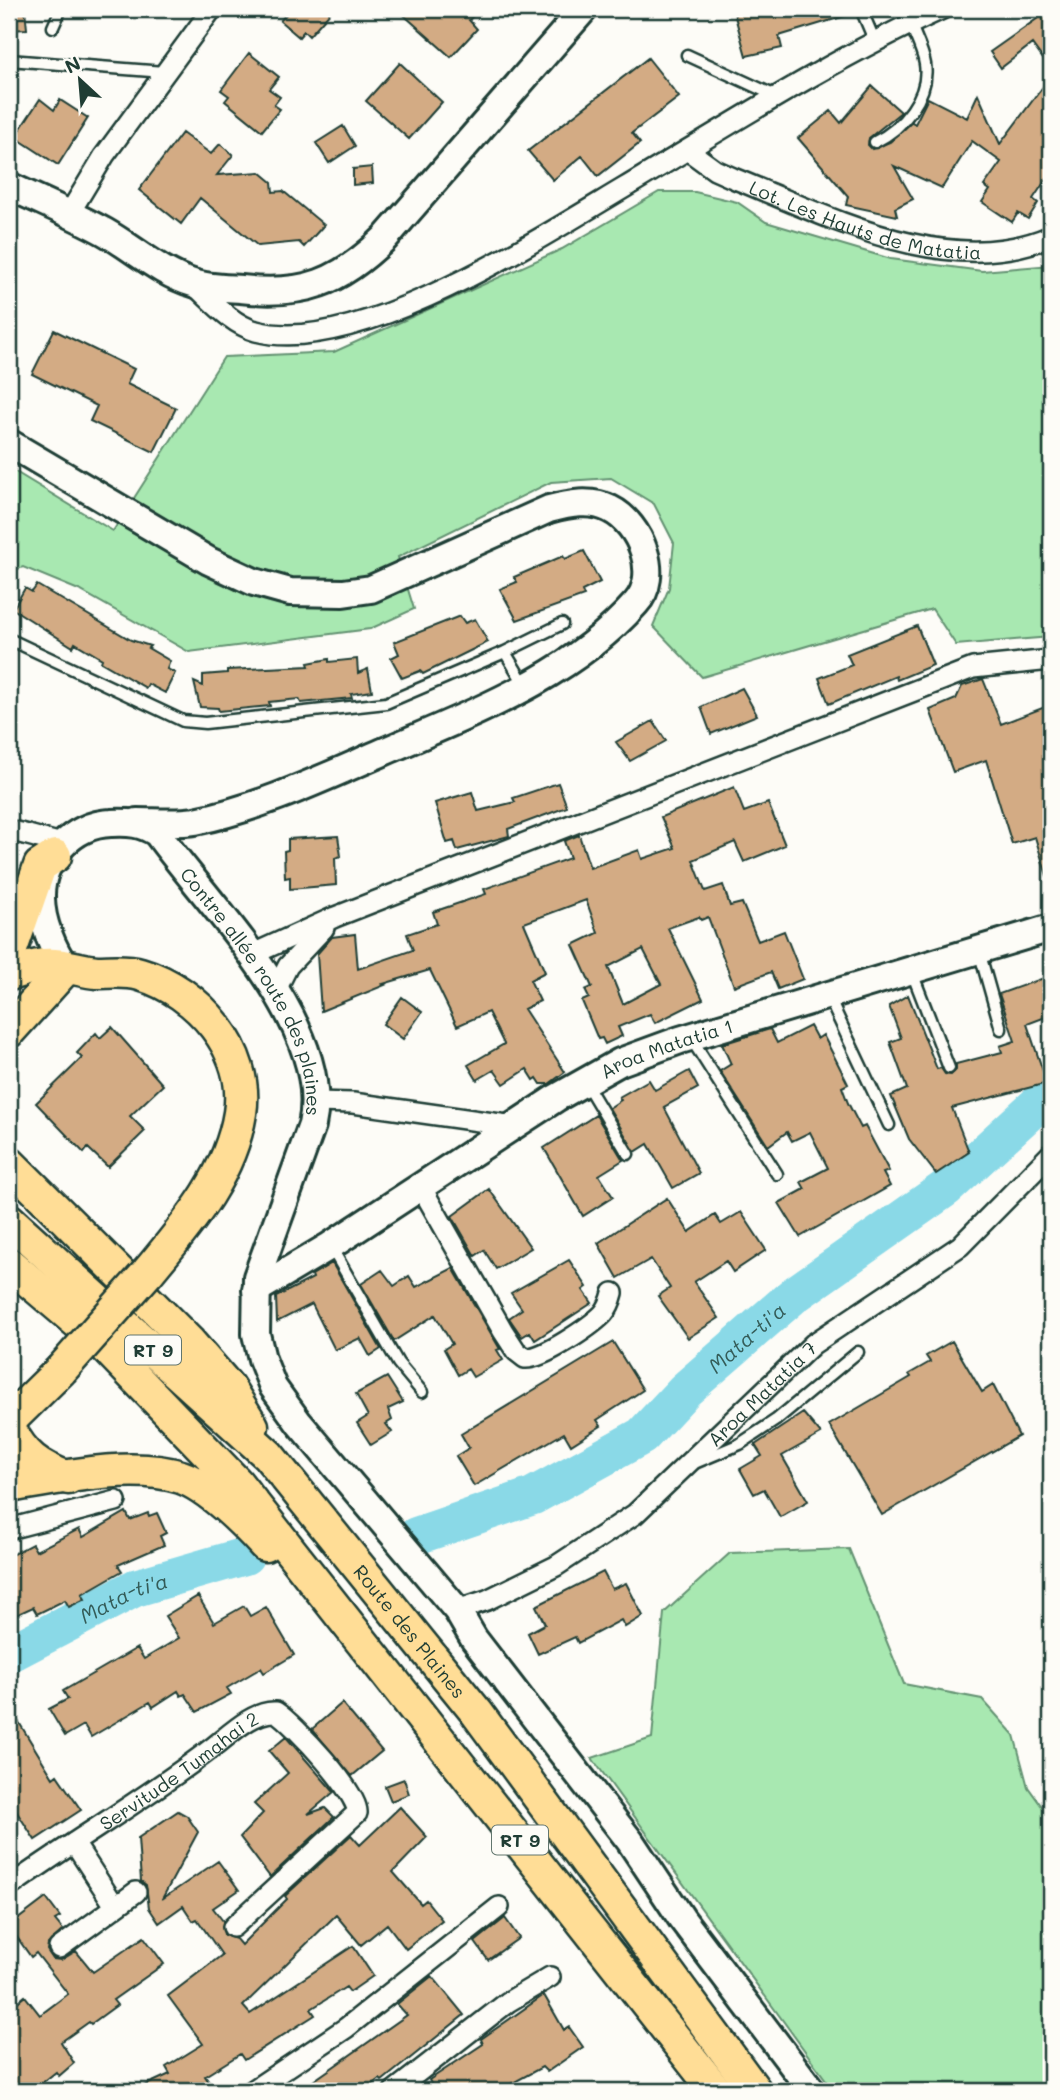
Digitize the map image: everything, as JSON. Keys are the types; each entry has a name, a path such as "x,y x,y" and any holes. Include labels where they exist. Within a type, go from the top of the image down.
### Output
{"highway":[{"path":"9,955 40,866 58,850"},
{"path":"9,974 47,964 139,974 174,989 224,1038 237,1063 242,1092 240,1114 219,1177 186,1226 61,1370 9,1421"},
{"path":"9,1031 66,968"},
{"path":"9,1163 203,1358 242,1408 268,1455"},
{"name":"Route des Plaines","path":"9,1220 268,1455 477,1713 755,2091"},
{"name":"RT 9","path":"9,1264 101,1342 236,1482 256,1522 319,1595 353,1626 716,2091"},
{"path":"9,1428 19,1448 32,1462 68,1478"},
{"path":"9,1486 138,1471 181,1477 256,1522"}],"main road":[{"path":"9,186 69,214 193,283 267,292 291,292 329,281 357,264 440,178 584,9"},
{"path":"9,443 227,570 254,582 290,592 343,593 371,589 549,509 571,503 609,508 624,517 644,551 648,568 647,587 639,600 596,640 527,688 326,777 256,804 193,821 96,823 84,828 58,850 44,877 41,897 52,942 66,968"},
{"name":"Contre allée route des plaines","path":"135,822 157,833 276,990 297,1031 315,1102 304,1152 257,1278 256,1334 273,1387 299,1423 457,1610"},
{"name":"Aroa Matatia 1","path":"256,1290 620,1062 690,1037 1051,928"},
{"path":"457,1610 474,1639 630,1841 689,1929 812,2091"}],"street":[{"path":"69,214 104,156 212,9"},
{"path":"193,283 233,321 256,331 304,334 334,330 497,264 875,42 942,9"},
{"name":"Lot. Les Hauts de Matatia","path":"689,151 715,170 733,178 864,228 918,244 985,249 1021,245 1051,236"},
{"path":"251,955 335,917 973,668 1051,660"},
{"path":"9,830 58,850"},
{"path":"276,990 288,965 335,917"},
{"path":"315,1102 353,1103 514,1126"},
{"name":"Aroa Matatia 7","path":"457,1610 487,1600 556,1566 635,1514 813,1344 960,1247 1051,1154"},
{"path":"421,1185 497,1320 516,1351 525,1359 541,1355 602,1315 610,1306 612,1293"},
{"path":"9,1529 116,1502"},
{"name":"Servitude Tumahai 2","path":"9,1887 182,1771 231,1734 267,1711 276,1712 343,1784 358,1808 357,1814 233,1927"},
{"path":"74,1843 115,1906"},
{"path":"59,1948 136,1892"},
{"path":"252,2091 346,2028 499,1907"},
{"path":"394,2091 452,2044 550,1976"}],"lane":[{"path":"53,27 61,9"},
{"path":"860,9 875,42"},
{"path":"876,142 900,127 923,88 925,63 910,23"},
{"path":"687,55 779,98"},
{"path":"9,60 164,72"},
{"path":"9,639 183,721 205,723 386,703 505,652 562,624"},
{"path":"505,652 527,688"},
{"path":"979,951 1001,1029"},
{"path":"910,970 949,1068"},
{"path":"828,995 890,1125"},
{"path":"690,1037 778,1174"},
{"path":"585,1082 628,1154"},
{"path":"330,1246 398,1363 422,1392"},
{"path":"691,1462 693,1464 740,1444 776,1420 858,1352"}],"green space":[{"path":"659,192 695,192 737,202 766,222 891,259 982,271 1051,265 1051,637 956,645 932,609 702,677 653,626 669,588 674,543 654,504 611,478 551,482 398,557 414,609 370,629 189,652 81,591 23,567 9,572 9,468 113,531 224,357 334,352 562,249"},
{"path":"849,1549 904,1684 982,1699 1014,1735 1028,1787 1051,1819 1051,2091 834,2091 592,1758 652,1738 664,1613 730,1553"}],"building":[{"path":"9,9 25,9 27,29 9,30"},
{"path":"291,9 333,9 309,36 304,31 299,37 280,21"},
{"path":"397,9 480,9 469,20 477,29 451,57"},
{"path":"733,9 854,9 855,13 779,36 782,48 746,56"},
{"path":"1051,9 1051,70 1032,44 1001,68 990,52"},
{"path":"249,53 279,77 269,89 280,97 274,105 280,109 262,131 225,101 229,96 221,90"},
{"path":"648,58 679,97 632,133 640,143 598,176 582,156 553,180 528,151"},
{"path":"400,63 442,102 409,139 366,101"},
{"path":"1051,76 1051,172 1033,199 1038,203 1028,219 1018,213 1012,222 982,202 990,190 984,186 1001,162 972,141 942,188 894,166 913,199 895,208 897,216 846,205 848,196 798,138 831,111 841,123 872,86 901,112 869,138 868,145 872,149 890,142 912,122 915,124 928,98 967,118 978,94 1000,144"},
{"path":"40,99 54,110 60,100 88,118 58,165 15,137"},
{"path":"343,126 355,146 329,163 316,143"},
{"path":"182,133 211,154 220,144 233,155 217,175 260,172 272,182 273,192 283,191 324,225 304,247 299,242 258,246 200,198 181,224 139,190"},
{"path":"372,167 373,183 353,185 353,169"},
{"path":"54,330 134,369 127,384 176,408 154,452 90,421 97,406 32,374"},
{"path":"584,551 600,582 582,591 584,596 517,620 500,589 517,582 514,577 563,556 565,559"},
{"path":"37,585 131,640 150,646 148,648 170,661 167,669 175,673 165,693 148,684 146,688 101,662 102,659 75,643 73,647 13,609 25,588 32,592"},
{"path":"460,616 465,623 475,619 488,642 423,674 420,671 402,678 391,658 399,654 394,642"},
{"path":"917,626 933,665 897,680 896,676 829,704 819,678 852,665 847,654"},
{"path":"329,659 329,662 357,659 358,673 368,669 372,691 351,694 352,698 301,703 299,699 269,702 270,706 219,711 218,708 200,707 194,682 203,686 203,675 227,673 227,670 309,666 308,663"},
{"path":"983,679 1001,724 1045,707 1051,725 1051,876 1047,876 1035,837 1012,844 986,760 953,772 930,710 956,699 962,686"},
{"path":"742,688 757,715 711,734 701,707"},
{"path":"653,721 666,741 630,761 616,742"},
{"path":"558,783 567,807 508,829 509,836 457,850 454,841 447,843 435,803 472,792 478,811 515,802 513,798"},
{"path":"734,787 744,812 768,803 785,845 744,862 735,842 693,860 705,891 723,885 730,906 742,903 758,941 784,931 803,979 778,989 771,972 734,986 708,917 701,920 699,917 668,928 703,999 655,1023 650,1014 618,1027 622,1036 605,1044 602,1038 598,1039 582,1001 589,998 585,990 592,987 573,945 598,933 586,900 524,923 545,972 530,980 540,1001 524,1009 565,1072 549,1084 541,1084 537,1078 534,1080 527,1069 504,1084 494,1070 477,1080 468,1065 504,1044 488,1012 457,1026 430,970 383,984 385,985 321,1011 317,954 332,937 355,934 358,969 413,950 407,934 437,924 433,912 486,894 484,889 570,858 564,841 579,835 590,868 639,850 642,859 675,848 661,817","holes":["643,949 661,984 623,1004 608,967"]},
{"path":"338,836 341,856 335,858 336,885 290,889 290,877 285,878 284,851 288,850 288,839"},
{"path":"1044,978 1051,998 1051,1015 1027,1024 1047,1083 952,1108 969,1152 936,1174 909,1139 891,1096 907,1089 890,1042 901,1038 889,1006 908,995 937,1069 941,1068 945,1074 951,1075 956,1070 956,1064 1002,1052 1000,1046 1015,1041 999,994"},
{"path":"402,997 422,1012 403,1039 383,1024"},
{"path":"810,1026 817,1039 823,1035 848,1084 842,1087 848,1103 861,1128 865,1126 889,1171 883,1173 890,1186 800,1237 779,1203 805,1189 801,1182 828,1168 810,1132 792,1141 787,1132 768,1146 720,1071 731,1064 722,1044 770,1029 777,1043"},
{"path":"112,1027 163,1085 130,1116 145,1131 108,1167 88,1148 84,1153 36,1103 82,1058 77,1053 96,1033 100,1038"},
{"path":"689,1071 698,1088 664,1107 699,1173 673,1188 648,1144 635,1152 609,1108 621,1100 619,1097 649,1080 655,1090"},
{"path":"596,1115 623,1160 599,1175 613,1197 583,1216 544,1148"},
{"path":"489,1189 531,1248 496,1269 484,1250 475,1256 452,1216"},
{"path":"667,1198 689,1232 715,1215 721,1224 741,1212 766,1250 733,1272 726,1261 694,1282 719,1318 688,1338 658,1296 670,1288 651,1259 618,1278 598,1243"},
{"path":"569,1260 587,1287 583,1290 592,1303 535,1340 530,1332 522,1337 509,1318 522,1309 511,1293"},
{"path":"332,1263 381,1349 370,1356 360,1338 335,1350 312,1304 277,1322 276,1297 313,1278 312,1275"},
{"path":"453,1268 500,1349 497,1350 503,1360 473,1377 468,1369 458,1375 444,1349 452,1344 435,1315 394,1341 361,1284 382,1270 394,1286 409,1276 416,1287"},
{"path":"952,1341 982,1392 993,1385 1019,1436 882,1515 829,1425 911,1377 909,1374 930,1362 926,1356"},
{"path":"613,1342 643,1390 597,1420 601,1426 571,1445 564,1433 474,1486 456,1456 469,1448 461,1434"},
{"path":"387,1377 403,1402 388,1409 392,1420 386,1424 392,1432 371,1445 357,1423 368,1416 356,1394"},
{"path":"803,1413 821,1434 782,1456 808,1501 780,1517 764,1489 754,1494 740,1469 762,1456 755,1445"},
{"path":"126,1512 130,1520 148,1513 149,1516 157,1513 166,1533 160,1536 164,1545 118,1565 122,1571 82,1594 85,1599 69,1607 65,1600 37,1614 33,1607 16,1615 9,1600 9,1556 32,1544 36,1551 79,1529 83,1537"},
{"path":"603,1572 612,1589 626,1583 643,1616 625,1627 621,1620 578,1643 575,1637 538,1654 528,1633 545,1624 536,1606"},
{"path":"198,1596 214,1623 244,1606 250,1616 266,1607 294,1655 264,1673 261,1668 227,1688 231,1694 197,1712 185,1694 181,1696 178,1691 153,1707 150,1702 91,1737 84,1725 65,1736 49,1709 68,1699 63,1691 137,1648 144,1659 179,1638 165,1616"},
{"path":"342,1703 382,1751 352,1776 312,1729"},
{"path":"9,1706 53,1778 57,1775 81,1810 35,1840 9,1800"},
{"path":"286,1737 334,1792 308,1814 325,1808 334,1817 270,1877 240,1837 263,1813 254,1804 288,1773 269,1751"},
{"path":"404,1779 409,1794 391,1801 385,1786"},
{"path":"400,1807 427,1837 393,1872 421,1904 426,1900 442,1920 406,1949 387,1924 361,1945 336,1915 243,2006 250,2014 353,1946 373,1976 350,1992 346,1987 311,2009 315,2015 244,2060 240,2054 205,2076 209,2082 195,2091 133,2091 170,2074 166,2067 203,2044 168,1996 222,1955 197,1919 193,1921 183,1906 159,1923 149,1908 146,1885 141,1881 138,1838 178,1811 187,1816 198,1832 162,1899 218,1861 239,1890 213,1908 223,1921 224,1935 236,1939 241,1945 287,1899 285,1896 351,1835 360,1845"},
{"path":"46,1898 60,1917 55,1920 63,1930 48,1944 47,1950 53,1959 61,1960 76,1951 93,1972 144,1937 164,1964 113,2000 117,2005 61,2042 74,2063 59,2076 56,2072 32,2091 25,2091 21,2086 9,2091 9,2009 25,1996 40,2015 68,1994 36,1953 31,1957 9,1926"},
{"path":"505,1918 519,1938 488,1960 475,1942"},
{"path":"432,1976 464,2015 382,2081 380,2079 364,2091 299,2091 407,2015 397,2004"},
{"path":"544,1995 564,2030 569,2027 583,2047 547,2072 542,2067 498,2091 435,2091 429,2080 483,2044 481,2039"}],"waterway":[{"name":"Mata-ti'a","path":"416,1536 533,1496 642,1436 685,1390 794,1295 946,1188 1051,1092"},
{"name":"Mata-ti'a","path":"9,1654 135,1588 245,1556"}]}
